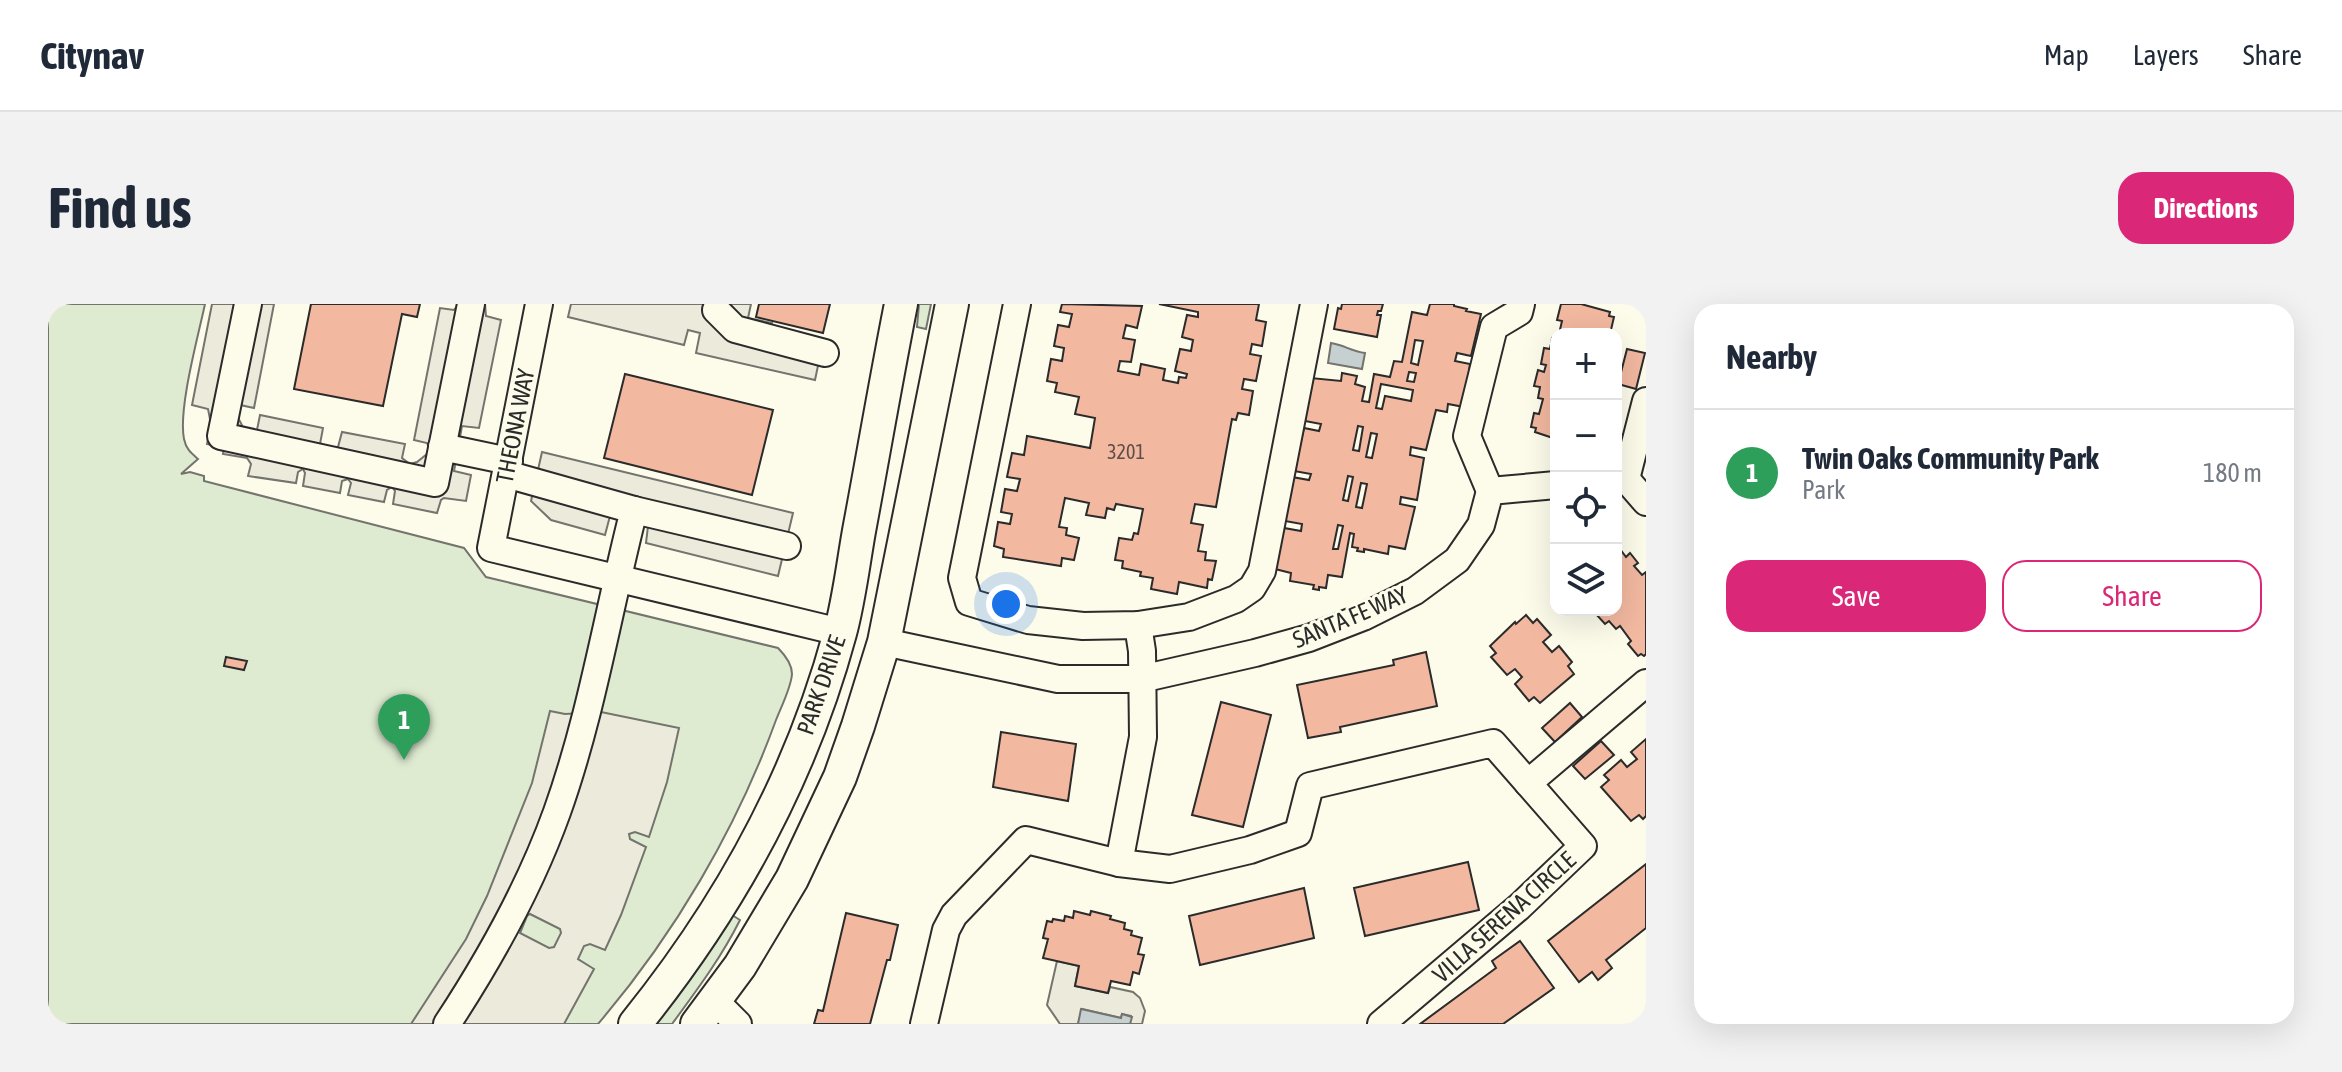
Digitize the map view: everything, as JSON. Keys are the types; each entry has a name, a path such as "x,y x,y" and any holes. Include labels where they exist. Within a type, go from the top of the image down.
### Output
{"main road":[{"name":"PARK DRIVE","path":"705,1012 740,966 768,921 792,879 840,777 884,642 952,304"},
{"name":"PARK DRIVE","path":"635,1024 696,943 738,877 772,811 809,726 840,632 899,316"},
{"path":"884,642 862,632 857,621 900,407 899,316"},
{"path":"768,921 759,878 807,783 841,695 850,658 840,632"}],"street":[{"path":"248,304 221,436 435,483 471,304"},
{"name":"THEONA WAY","path":"539,304 491,548 617,579"},
{"path":"1017,304 962,578 964,591 969,602 1028,620 1083,626 1138,625 1189,617 1236,599 1252,588 1260,575 1314,304"},
{"path":"1521,304 1519,312 1494,327 1467,436 1490,491 1550,486"},
{"path":"709,306 735,329 825,353"},
{"path":"1622,477 1646,401"},
{"path":"442,447 634,510 787,546"},
{"path":"1622,481 1646,502"},
{"name":"SANTA FE WAY","path":"884,642 1058,679 1141,679 1309,638 1363,617 1415,591 1457,560 1481,525 1490,491"},
{"path":"447,1024 506,925 534,869 557,811 597,673 634,510"},
{"path":"617,579 840,632"},
{"path":"1119,863 1143,737 1142,651 1138,625"},
{"path":"1528,783 1646,683"},
{"name":"VILLA SERENA CIRCLE","path":"924,1024 946,930 954,915 1026,840 1119,863 1170,869 1250,850 1298,833 1310,786 1493,743 1583,846 1519,907 1381,1024"},
{"path":"705,1012 738,1024"}],"green space":[{"path":"48,304 205,304 190,373 183,426 186,446 198,459 181,474 190,472 204,476 204,481 464,548 486,577 778,648 786,657 792,674 788,691 760,761 722,841 677,918 598,1024 48,1024"},
{"path":"919,304 931,304 926,329 917,327"},
{"path":"732,915 740,920 699,986 672,1024 655,1024"}],"shaded area":[{"path":"212,304 274,304 254,408 240,405 236,414 244,429 257,430 260,415 323,428 320,444 333,449 338,447 342,432 405,444 402,458 410,464 427,454 429,448 427,443 414,440 440,308 454,310 459,304 485,304 486,316 501,320 479,428 462,426 454,471 471,475 466,501 444,498 437,513 393,504 395,491 392,487 387,490 384,502 348,495 351,483 348,479 342,481 340,493 303,486 303,469 298,472 296,483 248,476 251,464 247,458 223,454 224,448 207,444 211,424 208,409 192,405"},
{"path":"571,304 751,304 748,318 772,323 771,328 823,342 815,380 696,353 700,333 688,330 684,345 568,317"},
{"path":"1331,343 1365,353 1362,369 1328,363"},
{"path":"542,452 793,513 778,576 646,543 648,526 610,516 605,535 551,520 531,501"},
{"path":"550,711 565,714 601,712 679,728 667,782 649,837 635,832 629,834 630,839 646,847 621,915 605,950 590,944 584,946 578,959 594,969 564,1024 411,1024 466,939 487,896 532,783","holes":["530,914 560,929 554,947 549,948 520,933"]},
{"path":"1057,961 1079,966 1075,986 1108,993 1110,987 1133,992 1140,998 1145,1011 1142,1024 1130,1024 1131,1016 1122,1014 1121,1018 1082,1009 1078,1024 1060,1024 1047,1005"},
{"path":"1081,1009 1121,1018 1122,1014 1132,1017 1130,1024 1078,1024"}],"building":[{"path":"311,304 420,304 417,317 402,314 383,406 294,389"},
{"path":"759,304 830,304 823,333 756,317"},
{"path":"1062,304 1142,306 1137,328 1126,325 1123,338 1135,340 1131,362 1120,361 1118,371 1139,375 1141,364 1165,369 1163,380 1178,383 1179,377 1186,378 1187,374 1175,371 1180,349 1191,351 1193,340 1182,337 1187,315 1198,317 1198,312 1159,304 1259,304 1256,320 1266,322 1262,346 1252,344 1250,354 1261,356 1256,381 1244,379 1242,389 1253,391 1249,415 1238,413 1236,420 1232,419 1216,507 1195,504 1191,523 1203,525 1198,551 1206,552 1205,560 1216,561 1207,588 1179,582 1177,594 1151,589 1153,578 1122,568 1123,561 1115,560 1119,538 1132,540 1134,533 1138,534 1143,509 1116,504 1114,510 1107,508 1105,518 1086,515 1089,503 1065,498 1059,527 1067,528 1066,535 1079,538 1074,560 1062,558 1061,566 1003,557 1004,549 994,546 998,522 1010,524 1012,514 1001,512 1005,489 1017,491 1020,479 1007,477 1012,453 1024,455 1027,436 1090,448 1095,418 1075,414 1079,397 1055,392 1057,383 1047,381 1051,359 1062,361 1064,348 1054,346 1058,325 1069,327 1072,314 1060,312"},
{"path":"1342,304 1383,304 1377,315 1381,315 1377,337 1334,329 1338,308 1341,309"},
{"path":"1430,304 1454,304 1481,314 1471,356 1457,353 1455,361 1470,364 1464,407 1448,404 1447,412 1436,410 1426,450 1411,447 1410,455 1424,458 1417,500 1401,497 1400,504 1415,507 1405,549 1389,546 1388,554 1364,549 1364,552 1357,551 1358,548 1352,547 1354,534 1350,533 1342,577 1328,575 1326,588 1319,587 1319,590 1313,589 1314,585 1290,581 1291,573 1275,569 1284,528 1301,531 1302,524 1285,521 1292,477 1309,480 1311,474 1294,471 1304,428 1319,431 1321,424 1305,421 1311,378 1341,381 1342,373 1357,376 1355,384 1365,387 1362,401 1369,402 1374,374 1390,377 1394,361 1402,362 1412,312 1427,315","holes":["1415,340 1423,341 1418,365 1411,363","1409,372 1416,373 1414,382 1407,381","1381,384 1413,390 1411,401 1385,396 1382,409 1376,408","1358,426 1363,427 1359,451 1353,450","1371,433 1377,434 1372,458 1366,457","1348,476 1353,477 1348,501 1343,500","1361,483 1367,484 1362,508 1356,507","1338,525 1343,526 1338,549 1333,549"]},
{"path":"1561,304 1581,304 1610,312 1609,316 1614,317 1611,328 1560,328 1562,321 1557,320"},
{"path":"1544,348 1550,349 1550,437 1535,432 1536,428 1531,427 1534,413 1539,414 1543,399 1538,398 1540,387 1534,386 1538,370 1544,372 1546,365 1541,364"},
{"path":"1627,349 1645,353 1636,389 1622,385"},
{"path":"625,374 773,410 752,495 604,458"},
{"path":"1622,552 1626,557 1630,553 1638,563 1634,566 1642,575 1646,572 1646,654 1638,656 1628,644 1631,641 1620,626 1616,629 1609,621 1605,624 1598,616 1622,616"},
{"path":"1526,615 1533,623 1537,619 1551,635 1543,642 1552,652 1559,646 1572,662 1568,666 1574,674 1540,703 1534,697 1529,701 1515,684 1522,677 1515,669 1507,675 1491,657 1496,653 1490,646"},
{"path":"1426,652 1437,706 1340,727 1341,732 1308,738 1297,685 1394,665 1393,660"},
{"path":"226,657 247,661 244,670 224,666"},
{"path":"1221,702 1271,715 1243,827 1192,815"},
{"path":"1570,703 1582,717 1555,742 1542,728"},
{"path":"1001,732 1076,744 1068,801 993,787"},
{"path":"1646,739 1646,816 1643,819 1639,815 1631,821 1601,787 1609,780 1604,775 1621,760 1627,767 1637,759 1631,752"},
{"path":"1601,741 1614,755 1585,779 1573,766"},
{"path":"1468,862 1479,910 1365,936 1354,888"},
{"path":"1646,864 1646,928 1606,960 1612,968 1598,980 1592,972 1579,982 1548,941"},
{"path":"1304,888 1314,938 1200,965 1189,916"},
{"path":"1074,911 1111,916 1110,919 1125,923 1124,929 1132,931 1131,935 1142,938 1138,954 1144,955 1139,974 1133,972 1130,985 1111,981 1108,993 1075,986 1079,966 1043,958 1048,939 1043,938 1047,921 1064,921 1065,916 1073,918"},
{"path":"846,913 898,925 890,960 887,960 870,1024 814,1024 818,1010 823,1011"},
{"path":"1520,941 1554,988 1503,1024 1420,1024 1496,968 1492,961"}],"place":[{"name":"Twin Oaks Community Park","path":"404,760"}]}
